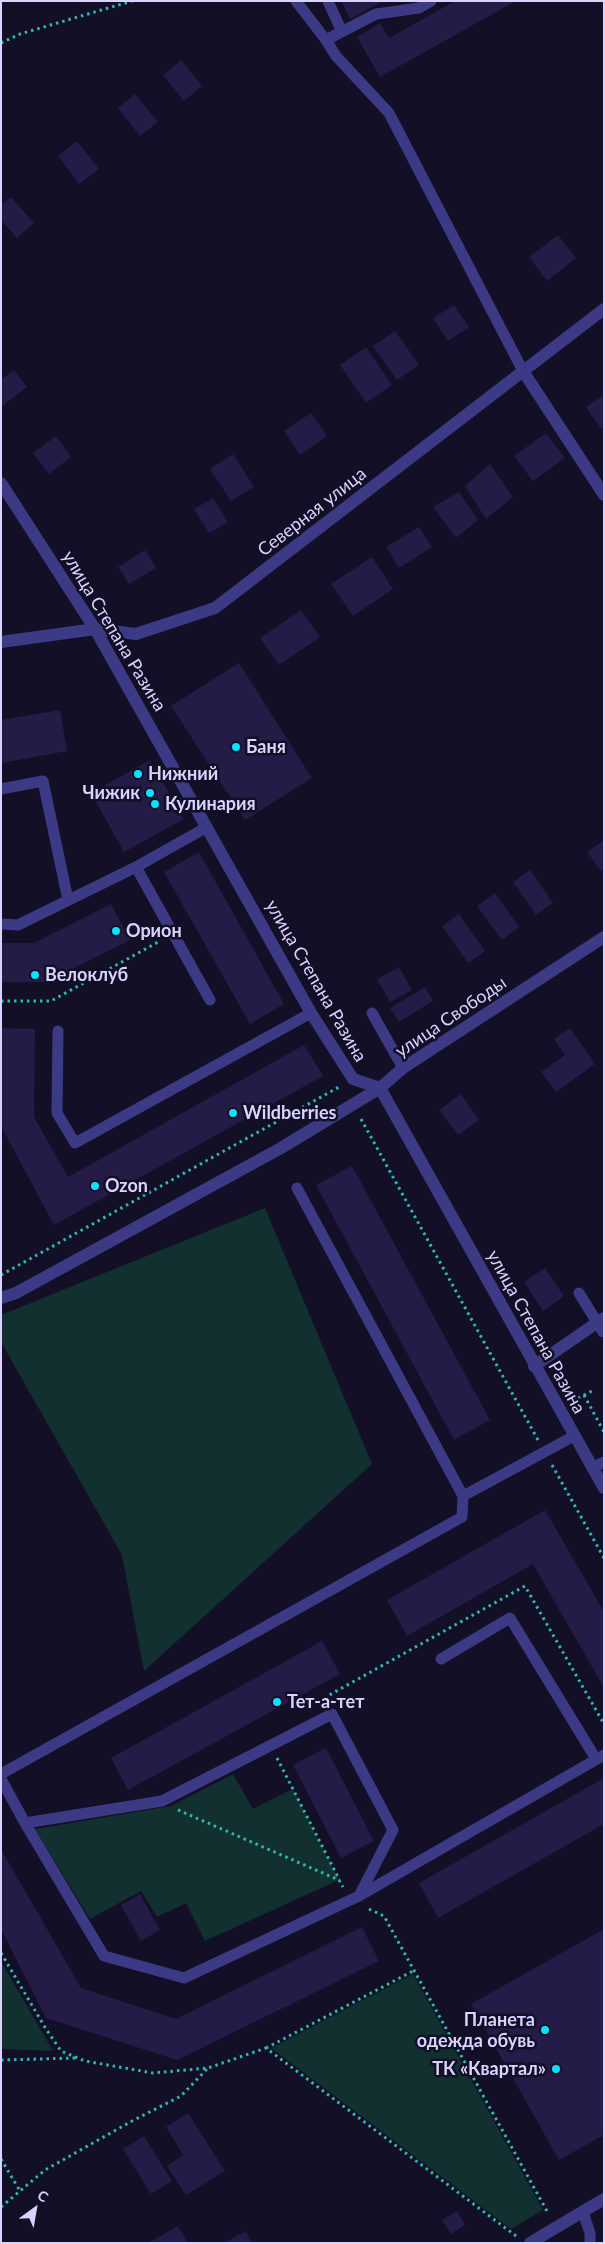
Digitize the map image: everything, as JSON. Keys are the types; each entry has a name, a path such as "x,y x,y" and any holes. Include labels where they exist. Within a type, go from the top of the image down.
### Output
{"street":[{"name":"Северная улица","path":"1,642 96,629 136,634 215,608 604,310"},
{"path":"523,371 604,495"},
{"name":"улица Степана Разина","path":"1,484 5,497 96,629 311,1013 354,1079 380,1088 574,1436 598,1465 604,1488"},
{"name":"улица Свободы","path":"1,1298 16,1292 280,1148 380,1088 404,1068 604,937"},
{"path":"534,1366 601,1324"},
{"path":"527,2238 557,2227 604,2199"}],"lane":[{"path":"296,1 336,56 389,113 523,371"},
{"path":"328,1 342,32"},
{"path":"326,40 376,14 399,6 419,8 431,1"},
{"path":"1,789 43,781 68,900"},
{"path":"1,924 18,925 136,867 207,827"},
{"path":"136,867 210,1000"},
{"path":"58,1030 56,1112 75,1143 311,1013"},
{"path":"372,1013 404,1068"},
{"path":"1,1774 462,1517 463,1496 297,1188"},
{"path":"579,1293 601,1324"},
{"path":"463,1496 574,1436"},
{"path":"1,1779 104,1956 184,1978 354,1898 600,1757 510,1618 442,1659"},
{"path":"25,1823 162,1801 332,1714 393,1830 354,1898"},
{"path":"583,2212 590,2233 590,2243"}],"path":[{"path":"1,43 20,34 132,1"},
{"path":"1,1001 51,1001 173,934"},
{"path":"1,1275 354,1079"},
{"path":"368,1130 604,1558"},
{"path":"559,1408 594,1390"},
{"path":"584,1395 604,1432"},
{"path":"344,1687 360,1678"},
{"path":"271,1746 339,1880 354,1898 384,1916 557,2227"},
{"path":"162,1801 339,1880"},
{"path":"1,1953 46,2030 61,2051 77,2058 117,2068 154,2073 208,2068 266,2048 415,1970"},
{"path":"266,2048 516,2236 527,2238"},
{"path":"1,2060 77,2058"},
{"path":"1,2207 45,2170 132,2120 181,2096 208,2068"},
{"path":"1,2159 20,2191"}],"green space":[{"path":"265,1208 372,1464 144,1671 122,1555 1,1342 1,1315"},
{"path":"233,1774 253,1809 293,1789 339,1880 205,1941 186,1903 157,1917 141,1891 90,1919 35,1829 171,1806"},
{"path":"1,1961 53,2051 1,2049"},
{"path":"413,1974 543,2210 511,2229 271,2048"}],"building":[{"path":"341,1 383,1 350,19"},
{"path":"455,1 516,1 380,77 357,37 380,23 389,38"},
{"path":"181,60 202,86 184,101 163,75"},
{"path":"135,94 158,122 140,136 118,108"},
{"path":"77,141 99,169 79,184 58,156"},
{"path":"11,197 34,223 17,238 1,220 1,205"},
{"path":"558,235 576,258 547,281 529,257"},
{"path":"454,305 469,327 448,341 433,318"},
{"path":"395,331 419,365 397,380 373,346"},
{"path":"366,347 392,385 366,403 340,365"},
{"path":"14,370 27,387 1,407 1,380"},
{"path":"604,395 604,428 601,429 586,407"},
{"path":"311,413 327,436 300,455 284,431"},
{"path":"546,433 565,458 533,481 514,456"},
{"path":"56,436 71,457 49,474 33,453"},
{"path":"233,454 254,487 231,501 210,469"},
{"path":"490,464 513,497 486,519 465,486"},
{"path":"459,492 478,520 456,538 433,507"},
{"path":"213,498 228,522 209,533 194,509"},
{"path":"419,527 432,547 399,568 386,547"},
{"path":"145,550 156,568 129,584 118,567"},
{"path":"372,557 393,589 353,616 331,584"},
{"path":"301,610 320,637 279,665 260,638"},
{"path":"239,663 312,778 245,820 171,706"},
{"path":"60,710 67,751 1,763 1,720"},
{"path":"150,760 184,819 124,852 91,793"},
{"path":"604,840 604,869 601,871 587,852"},
{"path":"199,852 284,1004 250,1024 164,872"},
{"path":"530,870 553,903 536,915 513,882"},
{"path":"495,893 519,927 502,940 477,906"},
{"path":"111,904 130,940 47,982 1,982 1,943 34,943"},
{"path":"459,914 485,951 468,963 442,926"},
{"path":"399,967 412,990 390,1002 377,979"},
{"path":"425,987 433,1001 399,1022 390,1008"},
{"path":"2,1028 35,1029 34,1117 68,1177 304,1045 323,1076 54,1225 1,1126"},
{"path":"570,1028 595,1064 556,1092 541,1072 565,1055 554,1039"},
{"path":"461,1094 479,1120 458,1135 439,1110"},
{"path":"352,1166 490,1420 454,1440 316,1185"},
{"path":"545,1268 564,1296 543,1311 524,1282"},
{"path":"545,1510 604,1612 604,1688 533,1564 407,1636 387,1600"},
{"path":"322,1641 340,1674 128,1790 111,1758"},
{"path":"326,1748 374,1841 341,1858 293,1765"},
{"path":"604,1778 604,1824 438,1918 419,1883"},
{"path":"1,1849 81,1988 176,2019 362,1927 379,1961 177,2060 46,2018 1,1929"},
{"path":"140,1894 160,1930 141,1941 121,1905"},
{"name":"ТК «Квартал»","path":"604,1929 604,2135 559,2160 471,2004"},
{"path":"188,2113 225,2171 186,2195 167,2166 183,2155 166,2127"},
{"path":"144,2136 172,2181 151,2194 123,2149"},
{"path":"457,2211 465,2225 451,2234 442,2220"},
{"path":"178,2226 188,2243 148,2243"},
{"path":"246,2231 252,2243 224,2243"}],"place":[{"name":"Баня","path":"236,747"},
{"name":"Нижний","path":"138,774"},
{"name":"Чижик","path":"150,793"},
{"name":"Кулинария","path":"155,804"},
{"name":"Орион","path":"116,931"},
{"name":"Велоклуб","path":"35,975"},
{"name":"Wildberries","path":"233,1113"},
{"name":"Ozon","path":"95,1186"},
{"name":"Тет-а-тет","path":"277,1702"},
{"name":"Планета одежда обувь","path":"545,2030"},
{"name":"ТК «Квартал»","path":"556,2069"}]}
